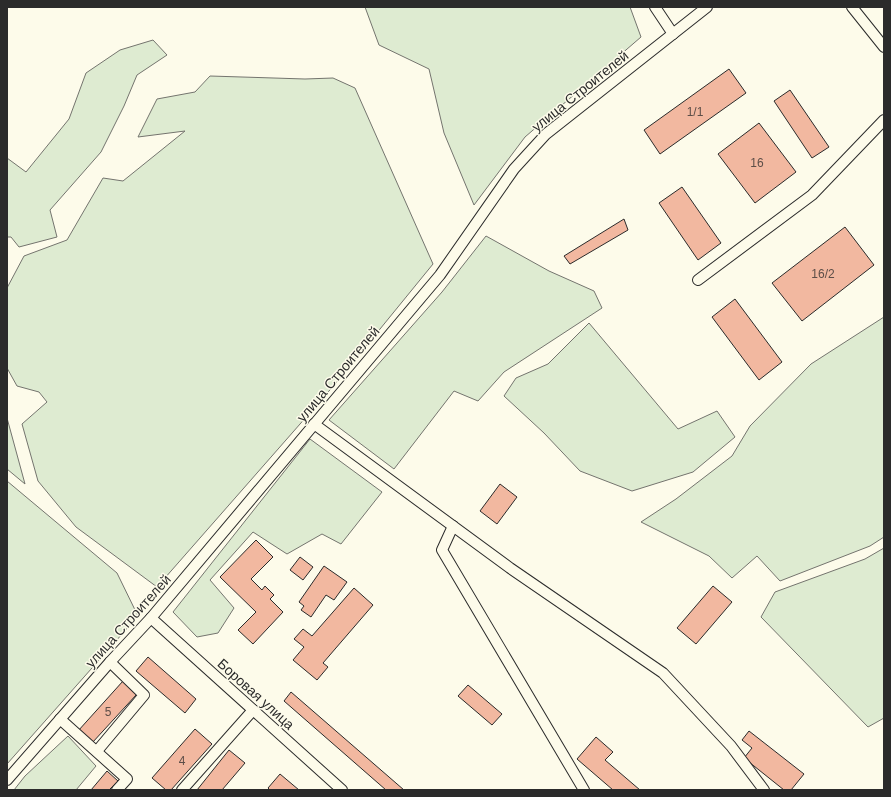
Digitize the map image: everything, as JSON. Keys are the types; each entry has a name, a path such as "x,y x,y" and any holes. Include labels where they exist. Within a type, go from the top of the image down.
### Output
{"street":[{"path":"655,7 673,34"},
{"name":"улица Строителей","path":"7,780 110,662 151,618 440,275 514,169 546,134 707,7"},
{"path":"852,7 884,47"},
{"path":"698,280 812,195 884,120"},
{"path":"314,424 510,568 663,673 731,746 764,790"},
{"path":"452,526 442,550 584,790"},
{"name":"Боровая улица","path":"151,618 342,790"},
{"path":"97,752 144,695 110,662"},
{"path":"182,790 254,710"},
{"path":"60,719 126,779 116,790"}],"green space":[{"path":"365,7 630,7 641,37 525,137 474,205 444,133 429,69 379,45"},
{"path":"153,40 167,55 137,75 124,106 101,152 50,210 57,237 19,247 11,237 7,237 7,158 26,172 69,119 86,73 120,50"},
{"path":"210,76 305,79 333,78 355,88 433,264 336,383 157,587 76,527 38,481 22,424 47,402 39,392 17,386 7,368 7,288 24,256 67,240 103,178 123,181 185,131 138,137 157,99 195,92"},
{"path":"486,236 549,271 594,291 602,308 504,372 478,401 454,391 394,469 329,420 442,292"},
{"path":"884,317 884,537 870,546 780,581 757,556 732,578 709,556 641,522 676,499 732,456 750,426 811,364"},
{"path":"589,323 678,429 717,411 735,437 693,472 632,491 580,471 544,433 504,396 516,378 548,364"},
{"path":"7,418 25,484 7,469"},
{"path":"310,439 382,492 341,544 322,534 287,554 253,532 210,580 234,608 218,633 197,637 173,612"},
{"path":"7,481 117,573 138,616 7,764"},
{"path":"884,548 884,718 868,727 761,617 775,592 865,559"},
{"path":"68,736 96,766 76,790 14,790 25,776"}],"building":[{"path":"729,69 746,93 660,154 644,130"},
{"path":"790,90 829,147 812,158 774,101"},
{"path":"759,123 796,172 755,203 718,154"},
{"path":"682,187 721,243 698,260 659,203"},
{"path":"624,219 628,230 570,264 564,256"},
{"path":"845,227 874,265 802,321 772,283"},
{"path":"735,299 782,362 759,380 712,317"},
{"path":"500,484 517,497 497,524 480,511"},
{"path":"256,540 273,557 251,579 262,590 265,586 274,595 270,599 283,612 253,644 238,630 256,612 220,577"},
{"path":"300,557 313,567 303,580 290,570"},
{"path":"324,566 347,582 334,600 326,595 311,617 301,610 304,606 299,602"},
{"path":"713,586 732,602 696,644 677,628"},
{"path":"354,588 373,605 323,663 328,667 317,680 293,660 304,647 294,639 303,629 312,636"},
{"path":"148,657 196,699 185,713 136,671"},
{"path":"123,681 137,694 92,743 78,731"},
{"path":"468,685 502,714 492,725 458,696"},
{"path":"291,692 404,790 386,790 284,701"},
{"path":"195,729 212,744 171,790 166,790 152,778"},
{"path":"749,731 804,774 791,790 784,790 744,758 752,748 742,740"},
{"path":"596,737 613,752 605,760 640,790 613,790 577,759"},
{"path":"229,750 245,763 222,790 197,790"},
{"path":"107,771 118,781 109,790 91,790"},
{"path":"280,774 299,790 270,790 268,788"}]}
